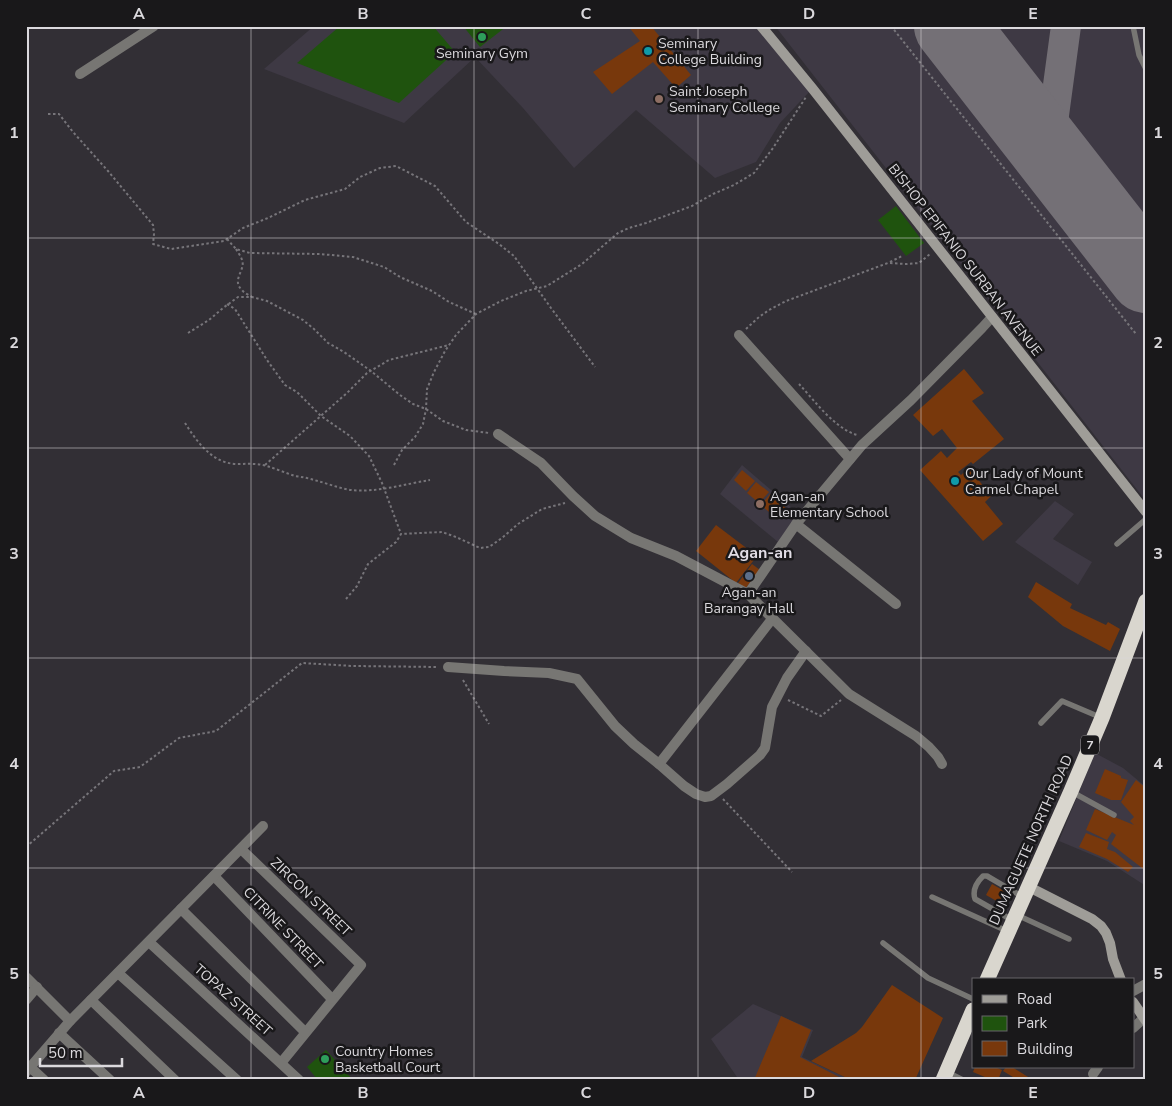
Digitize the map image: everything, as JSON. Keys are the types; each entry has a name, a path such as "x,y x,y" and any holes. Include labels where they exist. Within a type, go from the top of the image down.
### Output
{"highway":[{"name":"DUMAGUETE NORTH ROAD","path":"988,978 1102,718 1146,601"},
{"path":"944,1076 972,1012"}],"street":[{"path":"80,74 154,26"},
{"name":"BISHOP EPIFANIO SURBAN AVENUE","path":"761,26 1146,512"},
{"path":"748,594 796,524 850,458 911,400 992,317"},
{"path":"739,335 850,458"},
{"path":"498,434 541,463 595,516 631,538 676,556 748,594 849,694 916,736 929,747 942,764"},
{"path":"796,524 896,604"},
{"path":"659,764 772,619"},
{"path":"448,667 549,673 576,679 615,726 634,744 684,786 696,794 705,797 717,792 728,784 760,755 765,748 772,707 787,678 806,651"},
{"path":"44,1080 28,1070 70,1021 264,826"},
{"name":"ZIRCON STREET","path":"241,849 361,965 332,999"},
{"name":"CITRINE STREET","path":"214,876 332,999"},
{"path":"1027,892 1092,919 1101,926 1110,943 1121,978"},
{"path":"181,909 305,1032"},
{"name":"TOPAZ STREET","path":"149,942 299,1080"},
{"path":"118,972 237,1080"},
{"path":"26,977 70,1021"},
{"path":"1134,990 1146,984"},
{"path":"26,1000 37,987"},
{"path":"282,1063 332,999"},
{"path":"91,1000 175,1080"},
{"path":"1134,1004 1145,1020 1134,1027"},
{"path":"59,1034 110,1080"}],"lane":[{"path":"1134,26 1139,55 1146,69"},
{"path":"1117,544 1146,519"},
{"path":"1041,723 1063,701 1102,718"},
{"path":"1071,791 1114,815"},
{"path":"1013,922 976,899 974,892 978,882 985,876 1027,892"},
{"path":"932,897 1069,939"},
{"path":"883,943 928,978 972,999"},
{"path":"944,1076 963,1080"}],"path":[{"path":"891,26 1136,334"},
{"path":"394,465 402,450 415,437 423,424 427,389 434,372 456,335 476,314 526,290 548,286 582,264 618,233 692,206 734,185 754,172 773,148 812,88"},
{"path":"48,114 59,114 136,204 153,226 153,244 171,249 224,241 243,228 305,200 344,188 360,177 380,168 396,166 435,186 466,222 514,256 595,366"},
{"path":"227,239 243,260 243,267 238,276 241,290 302,320 328,343 371,371 400,396 426,409 443,421 466,430 498,434"},
{"path":"888,263 919,263 937,248"},
{"path":"236,249 250,252 353,257 384,267 400,277 476,314"},
{"path":"739,335 759,317 786,301 902,256"},
{"path":"188,333 238,297 252,297"},
{"path":"228,304 235,309 285,385 297,392 321,416 350,436 369,456 384,488 400,534 396,542 368,564 357,586 346,599"},
{"path":"265,465 367,373 389,360 449,345"},
{"path":"780,380 790,376 829,416 849,433 868,439"},
{"path":"185,423 194,438 208,452 221,461 234,464 265,465 290,474 352,490 384,488 430,480"},
{"path":"400,534 442,532 480,548 489,547 518,524 542,509 566,503 580,503"},
{"path":"26,847 114,771 140,767 179,738 216,731 302,663 353,666 448,667 462,678 488,724"},
{"path":"779,695 821,716 849,694"},
{"path":"717,792 792,872"}],"shaded area":[{"name":"Saint Joseph Seminary College","path":"314,26 759,26 810,91 780,123 756,162 715,178 636,110 574,168 523,108 475,57 404,123 264,69"},
{"path":"775,26 1146,26 1146,501"},
{"name":"Agan-an Elementary School","path":"742,465 799,514 778,542 720,494"},
{"path":"1055,501 1074,514 1053,539 1092,562 1078,585 1015,542"},
{"path":"1095,753 1123,768 1146,787 1146,886 1107,861 1059,841"},
{"path":"753,1004 813,1030 802,1057 851,1080 739,1080 711,1039"}],"green space":[{"path":"340,26 433,26 455,52 399,103 297,63"},
{"name":"Seminary Gym","path":"463,26 507,26 480,47"},
{"path":"896,206 924,243 906,256 878,220"},
{"name":"Country Homes Basketball Court","path":"326,1050 353,1080 318,1080 307,1067"}],"building":[{"name":"Seminary College Building","path":"628,26 651,26 691,75 676,88 653,62 612,94 593,72 640,41"},
{"path":"964,369 984,393 972,401 1004,439 973,464 971,462 958,472 961,475 969,468 988,492 993,487 996,491 985,502 1003,524 983,541 920,470 941,451 947,458 957,448 942,429 933,436 913,415"},
{"path":"742,470 755,481 746,491 734,480"},
{"path":"756,482 769,492 759,503 747,493"},
{"path":"770,494 786,508 777,519 761,505"},
{"path":"716,525 757,556 736,583 696,551"},
{"name":"Agan-an Barangay Hall","path":"752,564 760,570 745,589 738,583"},
{"path":"1036,582 1072,604 1070,608 1106,625 1108,622 1120,629 1110,651 1063,626 1028,597"},
{"path":"1105,769 1128,780 1121,800 1111,800 1095,793"},
{"path":"1136,780 1146,788 1146,871 1111,844 1116,835 1112,832 1107,840 1086,830 1095,809 1134,825 1130,821 1134,817 1121,802"},
{"path":"1086,833 1109,842 1107,849 1115,852 1133,867 1128,872 1107,859 1079,847"},
{"path":"992,884 1011,895 1005,906 986,895"},
{"path":"892,985 943,1018 915,1080 851,1080 811,1061 856,1033"},
{"path":"781,1016 811,1030 800,1057 841,1078 840,1080 754,1080"},
{"path":"975,1068 997,1068 1002,1070 998,1080 992,1080 973,1072"},
{"path":"1005,1068 1014,1068 1033,1080 1018,1080 1003,1071"}],"taxiway":[{"path":"1049,152 1066,26"}],"runway":[{"path":"951,26 1146,276"}],"place":[{"name":"Seminary Gym","path":"482,37"},
{"name":"Seminary College Building","path":"648,51"},
{"name":"Saint Joseph Seminary College","path":"659,99"},
{"name":"Our Lady of Mount Carmel Chapel","path":"955,481"},
{"name":"Agan-an Elementary School","path":"760,504"},
{"name":"Agan-an Barangay Hall","path":"749,576"},
{"name":"Country Homes Basketball Court","path":"325,1059"}],"district":[{"name":"Agan-an","path":"760,553"}]}
